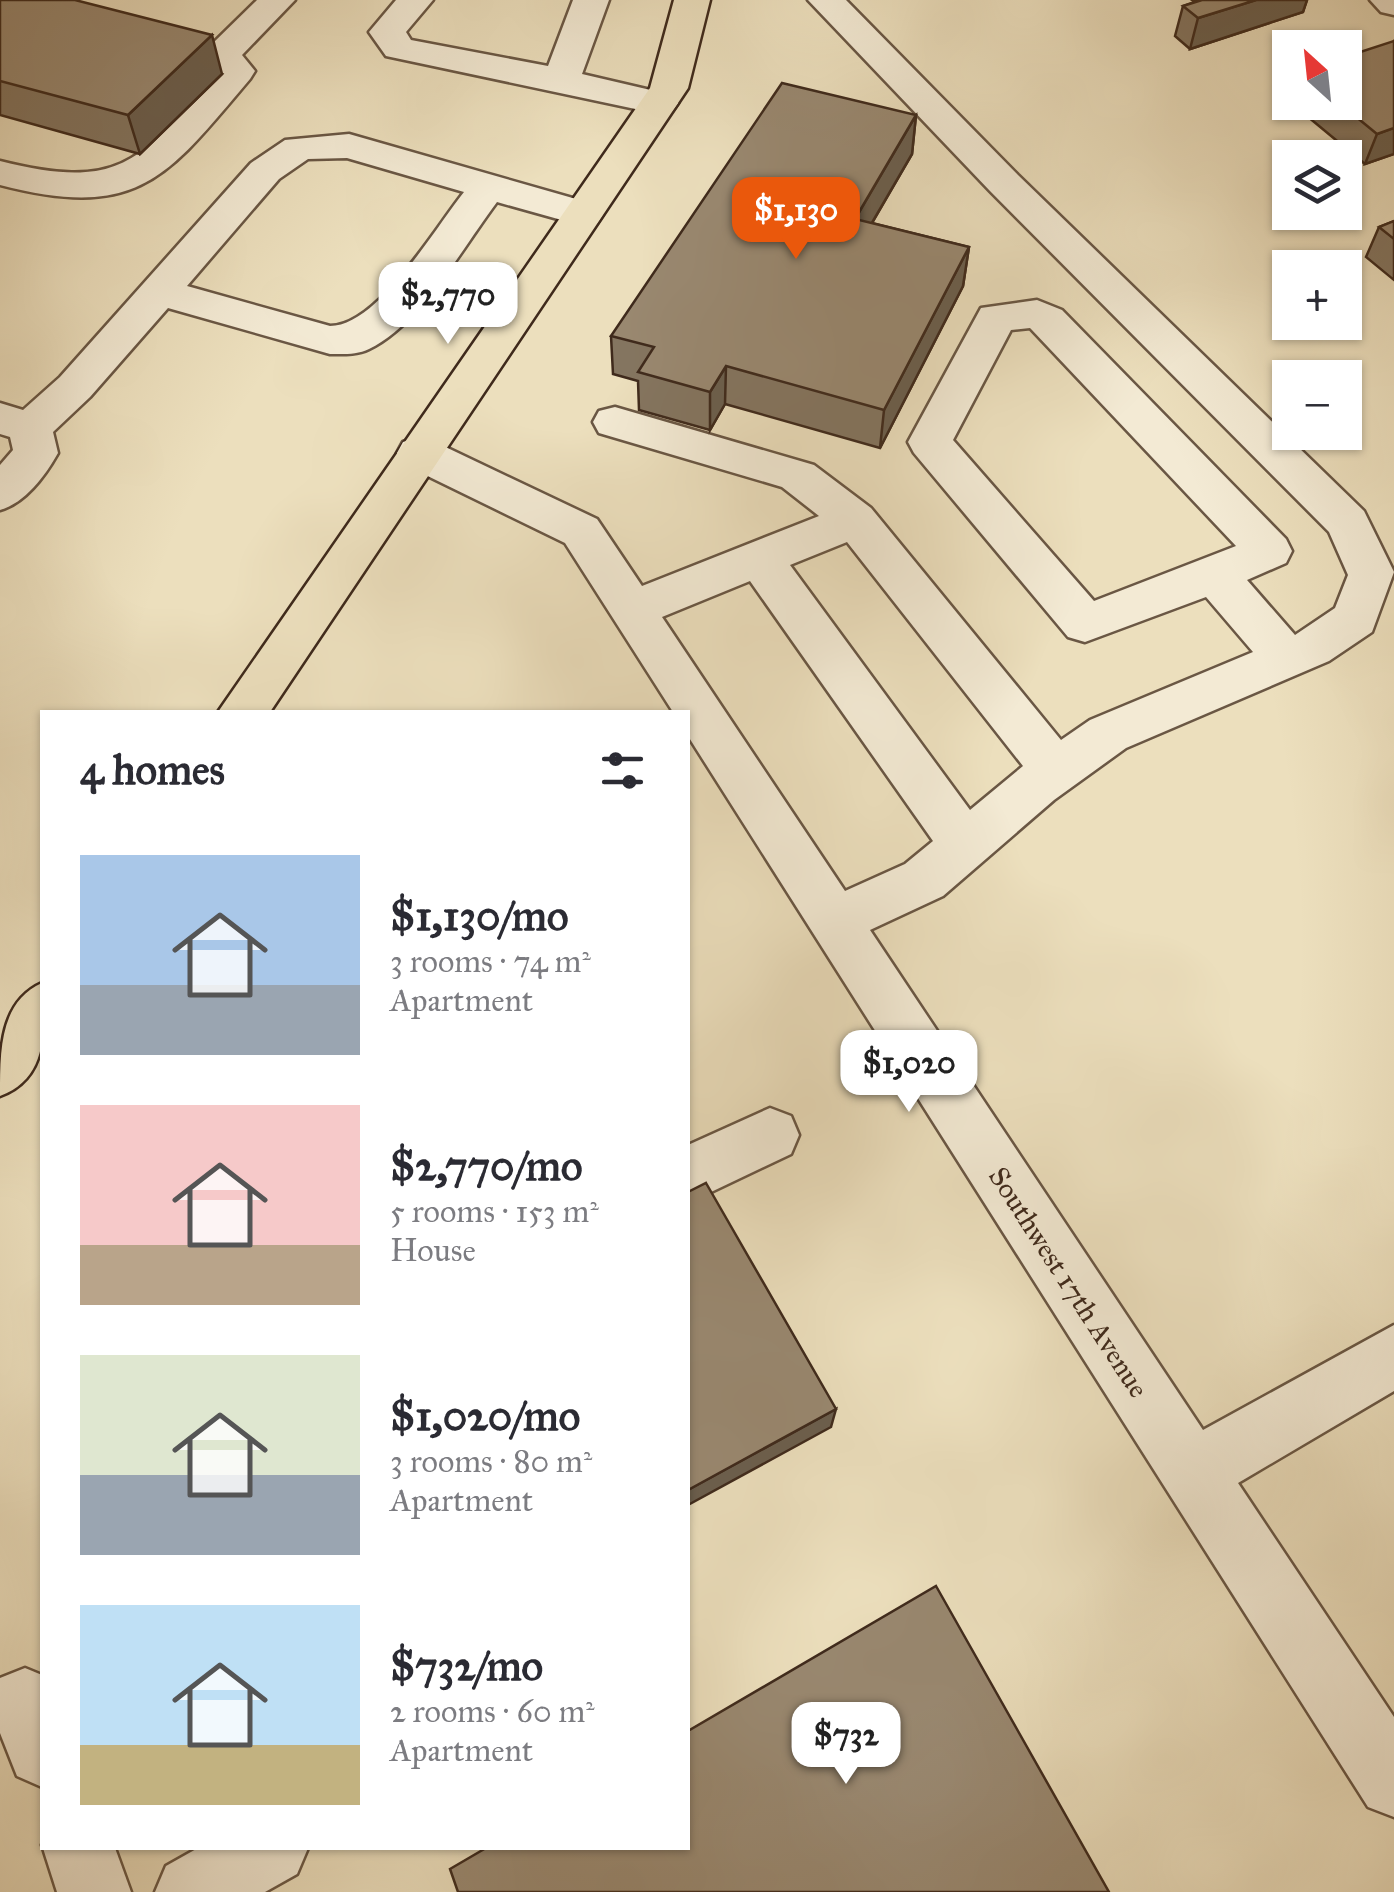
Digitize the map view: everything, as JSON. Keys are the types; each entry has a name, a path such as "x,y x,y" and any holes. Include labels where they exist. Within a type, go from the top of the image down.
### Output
{"main road":[{"path":"244,710 669,88 692,0"},
{"path":"0,1070 40,1011"}],"street":[{"path":"219,57 277,0"},
{"path":"415,0 387,32 398,48 659,103"},
{"path":"561,80 592,0"},
{"path":"826,0 1004,184 1348,522 1372,575 1355,619 1312,648 1108,734 1056,770 924,880 835,922"},
{"path":"0,10 219,57 234,64 238,71 149,167 128,178 52,185 0,173"},
{"path":"0,494 36,453 15,423 75,387 265,170 299,148 348,146 583,214"},
{"path":"160,292 330,340 353,340 388,318 489,186"},
{"path":"1018,313 1037,314 1047,320 1269,551 1214,575 1085,624 930,442 996,318 1018,313"},
{"path":"615,422 798,476 856,520 1056,770"},
{"name":"Southwest 17th Avenue","path":"419,453 581,530 1394,1781"},
{"path":"633,609 856,520"},
{"path":"759,558 966,845"},
{"path":"1214,575 1287,658"},
{"path":"690,1174 770,1135"},
{"path":"1193,1472 1394,1356"},
{"path":"79,1850 94,1892"},
{"path":"192,1892 267,1850"}],"building":[{"path":"0,0 75,0 212,35 128,115 0,81"},
{"path":"1202,0 1256,0 1198,18 1183,6"},
{"path":"1394,41 1394,128 1377,134 1360,120 1362,51"},
{"path":"782,83 916,115 855,219 969,247 884,410 726,366 710,392 638,372 654,347 611,336"},
{"path":"1394,221 1394,239 1379,227"},
{"path":"706,1183 836,1409 690,1489 690,1191"},
{"path":"936,1586 1109,1892 458,1892 450,1869 483,1850 690,1850 690,1730"}]}
